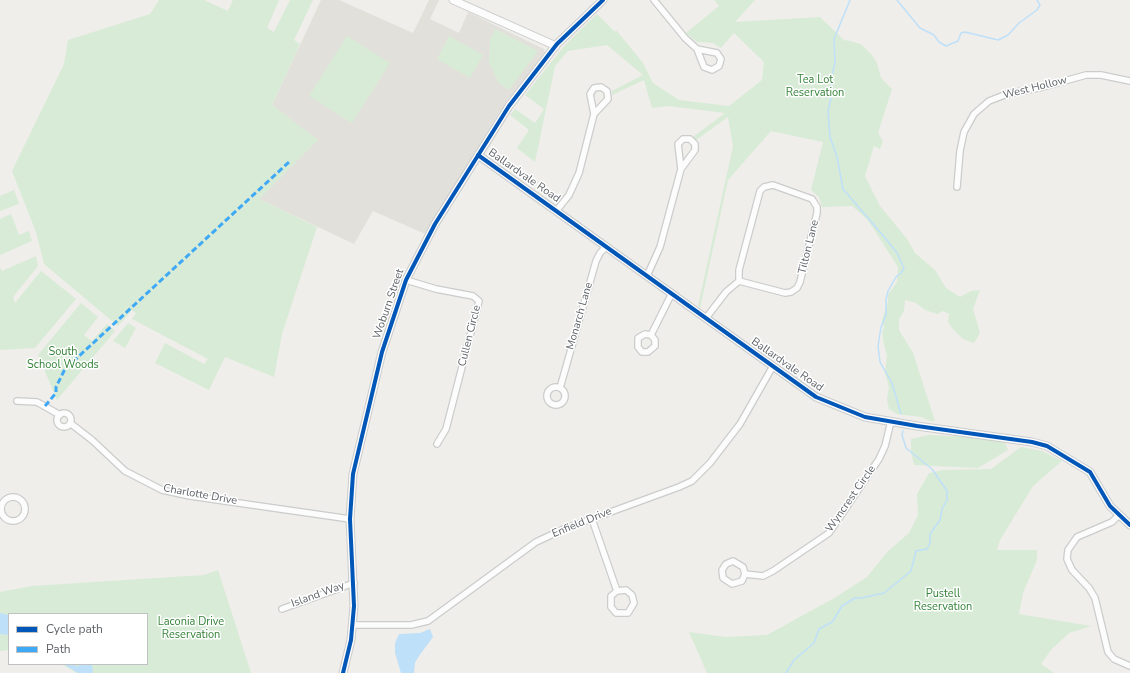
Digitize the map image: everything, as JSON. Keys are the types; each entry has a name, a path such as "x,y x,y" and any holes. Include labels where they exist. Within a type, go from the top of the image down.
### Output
{"street":[{"path":"453,0 556,46"},
{"name":"Woburn Street","path":"343,673 353,624 354,583 350,519 352,486 358,453 383,350 406,280 422,247 478,155 510,106 556,46 603,0"},
{"path":"654,0 685,38 697,49 706,68 713,70 719,66 721,59 717,53 697,49"},
{"name":"West Hollow","path":"957,187 960,151 966,128 974,114 989,101 1004,95 1043,87 1086,74 1101,75 1130,81"},
{"path":"556,210 569,195 579,173 594,114 590,94 594,88 601,87 607,91 608,99 594,114"},
{"path":"647,276 660,247 680,169 677,146 683,139 690,139 695,144 695,150 680,169"},
{"name":"Ballardvale Road","path":"478,155 816,397 865,417 1032,442 1047,446 1090,472 1104,498 1118,516 1130,525"},
{"name":"Tilton Lane","path":"773,185 812,199 817,207 817,213 800,282 797,288 792,292 785,293 739,281 739,270 760,191 764,187 773,185"},
{"name":"Monarch Lane","path":"560,388 596,262 600,253 606,247"},
{"name":"Cullen Circle","path":"406,280 436,289 473,296 479,301 446,429 437,444"},
{"path":"706,318 726,292 739,281"},
{"path":"651,335 672,293"},
{"name":"Enfield Drive","path":"353,624 405,626 428,621 536,542 558,532 679,487 697,477 710,463 740,424 773,366"},
{"name":"Charlotte Drive","path":"17,401 37,402 60,415 64,413 69,415 71,420 70,423"},
{"name":"Charlotte Drive","path":"60,415 58,419 60,425 65,427 70,423"},
{"name":"Wyncrest Circle","path":"745,574 763,576 773,571 829,532 879,460 887,441 891,422"},
{"name":"Charlotte Drive","path":"70,423 92,440 125,471 154,487 190,496 350,519"},
{"path":"11,497 20,499 25,508 22,517 14,521 5,519 0,510 3,501 11,497"},
{"path":"1118,516 1112,522 1077,537 1070,547 1067,559 1072,570 1096,598 1108,652 1114,659 1130,666"},
{"path":"0,523 5,519"},
{"path":"592,519 618,591"},
{"path":"737,562 743,567 745,574 739,583 732,584 723,578 722,570 726,564 737,562"},
{"name":"Island Way","path":"282,608 354,583"},
{"path":"626,590 632,595 634,603 628,613 616,613 611,607 611,596 618,591 626,590"}],"shaded area":[{"path":"321,0 339,0 413,33 429,0 439,0 430,19 459,33 468,12 544,49 545,53 498,114 425,234 373,211 354,244 259,199 317,140 272,105"}],"green space":[{"path":"159,0 204,0 228,11 233,0 279,0 267,28 274,32 290,0 313,0 294,40 300,44 272,105 318,140 259,199 317,227 282,334 274,377 225,357 209,390 155,363 165,343 204,364 208,359 132,319 136,313 132,310 118,326 44,264 36,232 12,171 64,64 68,40 150,14"},
{"name":"Tea Lot Reservation","path":"714,0 755,0 735,22 820,17 845,41 861,44 871,54 877,63 881,78 892,89 878,133 883,141 880,149 874,146 865,176 880,206 907,239 915,253 935,270 946,288 960,297 971,291 980,290 973,309 980,333 974,343 963,339 952,328 948,322 949,314 943,311 937,314 925,310 916,303 905,300 904,311 899,319 899,330 913,353 935,421 930,421 921,417 897,414 889,409 887,400 889,387 885,373 887,355 882,332 884,328 882,320 888,302 888,295 897,282 898,267 867,219 852,206 822,207 819,197 811,190 823,142 771,131 728,180 700,308 698,306 733,146 728,117 696,140 693,137 725,113 669,106 652,108 644,80 612,95 612,91 643,75 607,45 568,51 555,66 535,162 517,148 529,130 510,115 515,109 535,123 544,109 525,95 565,45 597,14 615,32 616,30 643,63 653,83 679,100 729,106 762,80 764,62 734,33 721,48 713,43 697,42 686,33 719,6"},
{"path":"495,29 538,51 509,90 499,83 489,63 490,40"},
{"path":"347,36 390,63 352,123 309,96"},
{"path":"449,36 483,55 470,78 437,59"},
{"path":"14,190 19,204 0,211 0,196"},
{"path":"11,214 19,235 29,231 32,241 0,255 0,219"},
{"path":"36,256 38,266 13,297 15,303 41,271 76,299 35,348 0,350 0,268 2,271"},
{"name":"South School Woods","path":"81,303 98,317 84,335 92,341 107,324 115,331 57,400 38,355"},
{"path":"128,323 136,328 125,348 113,341"},
{"path":"929,435 970,437 999,441 1005,443 1008,450 978,468 914,465 911,452 911,439"},
{"name":"Pustell Reservation","path":"1021,447 1042,451 1062,461 1033,486 1000,540 997,550 1037,550 1037,560 1023,593 1019,614 1091,626 1069,633 1051,650 1041,664 1054,673 707,673 689,632 726,637 767,635 836,597 867,577 888,551 909,533 918,515 917,494 929,473 943,470 991,469"},
{"name":"Laconia Drive Reservation","path":"218,570 251,673 77,673 64,665 148,665 148,613 8,613 8,650 0,651 0,592 32,586 204,575"}],"water":[{"path":"0,613 8,615 8,635 0,634"},
{"path":"430,629 433,637 415,663 414,673 401,673 395,653 395,643 399,634 420,633"},
{"path":"65,665 75,665 77,667 79,665 92,665 93,673 78,673"}],"waterway":[{"path":"850,0 834,39 835,62 831,80 832,94 828,111 830,137 837,157 843,189 897,253 904,268 896,277 888,291 886,300 886,315 881,327 878,346 880,362 892,383 901,414"},
{"path":"897,0 920,28 934,35 939,42 946,46 958,41 961,33 965,32 998,40 1008,35 1019,23 1037,10 1040,5 1037,0"},
{"path":"786,673 794,660 814,643 819,629 832,622 842,606 855,598 884,593 911,571 916,551 927,549 930,543 930,534 940,520 942,509 947,500 947,491 932,469 906,448 902,435 903,431"}],"marked path":[{"path":"45,406 56,393 56,387 65,369 289,162"}],"cycle path":[{"path":"343,673 351,640 354,606 350,519 353,474 382,352 406,280 435,224 509,106 557,44 603,0"},
{"path":"478,155 816,397 865,417 917,426 1032,442 1047,446 1090,472 1110,506 1130,525"}]}
